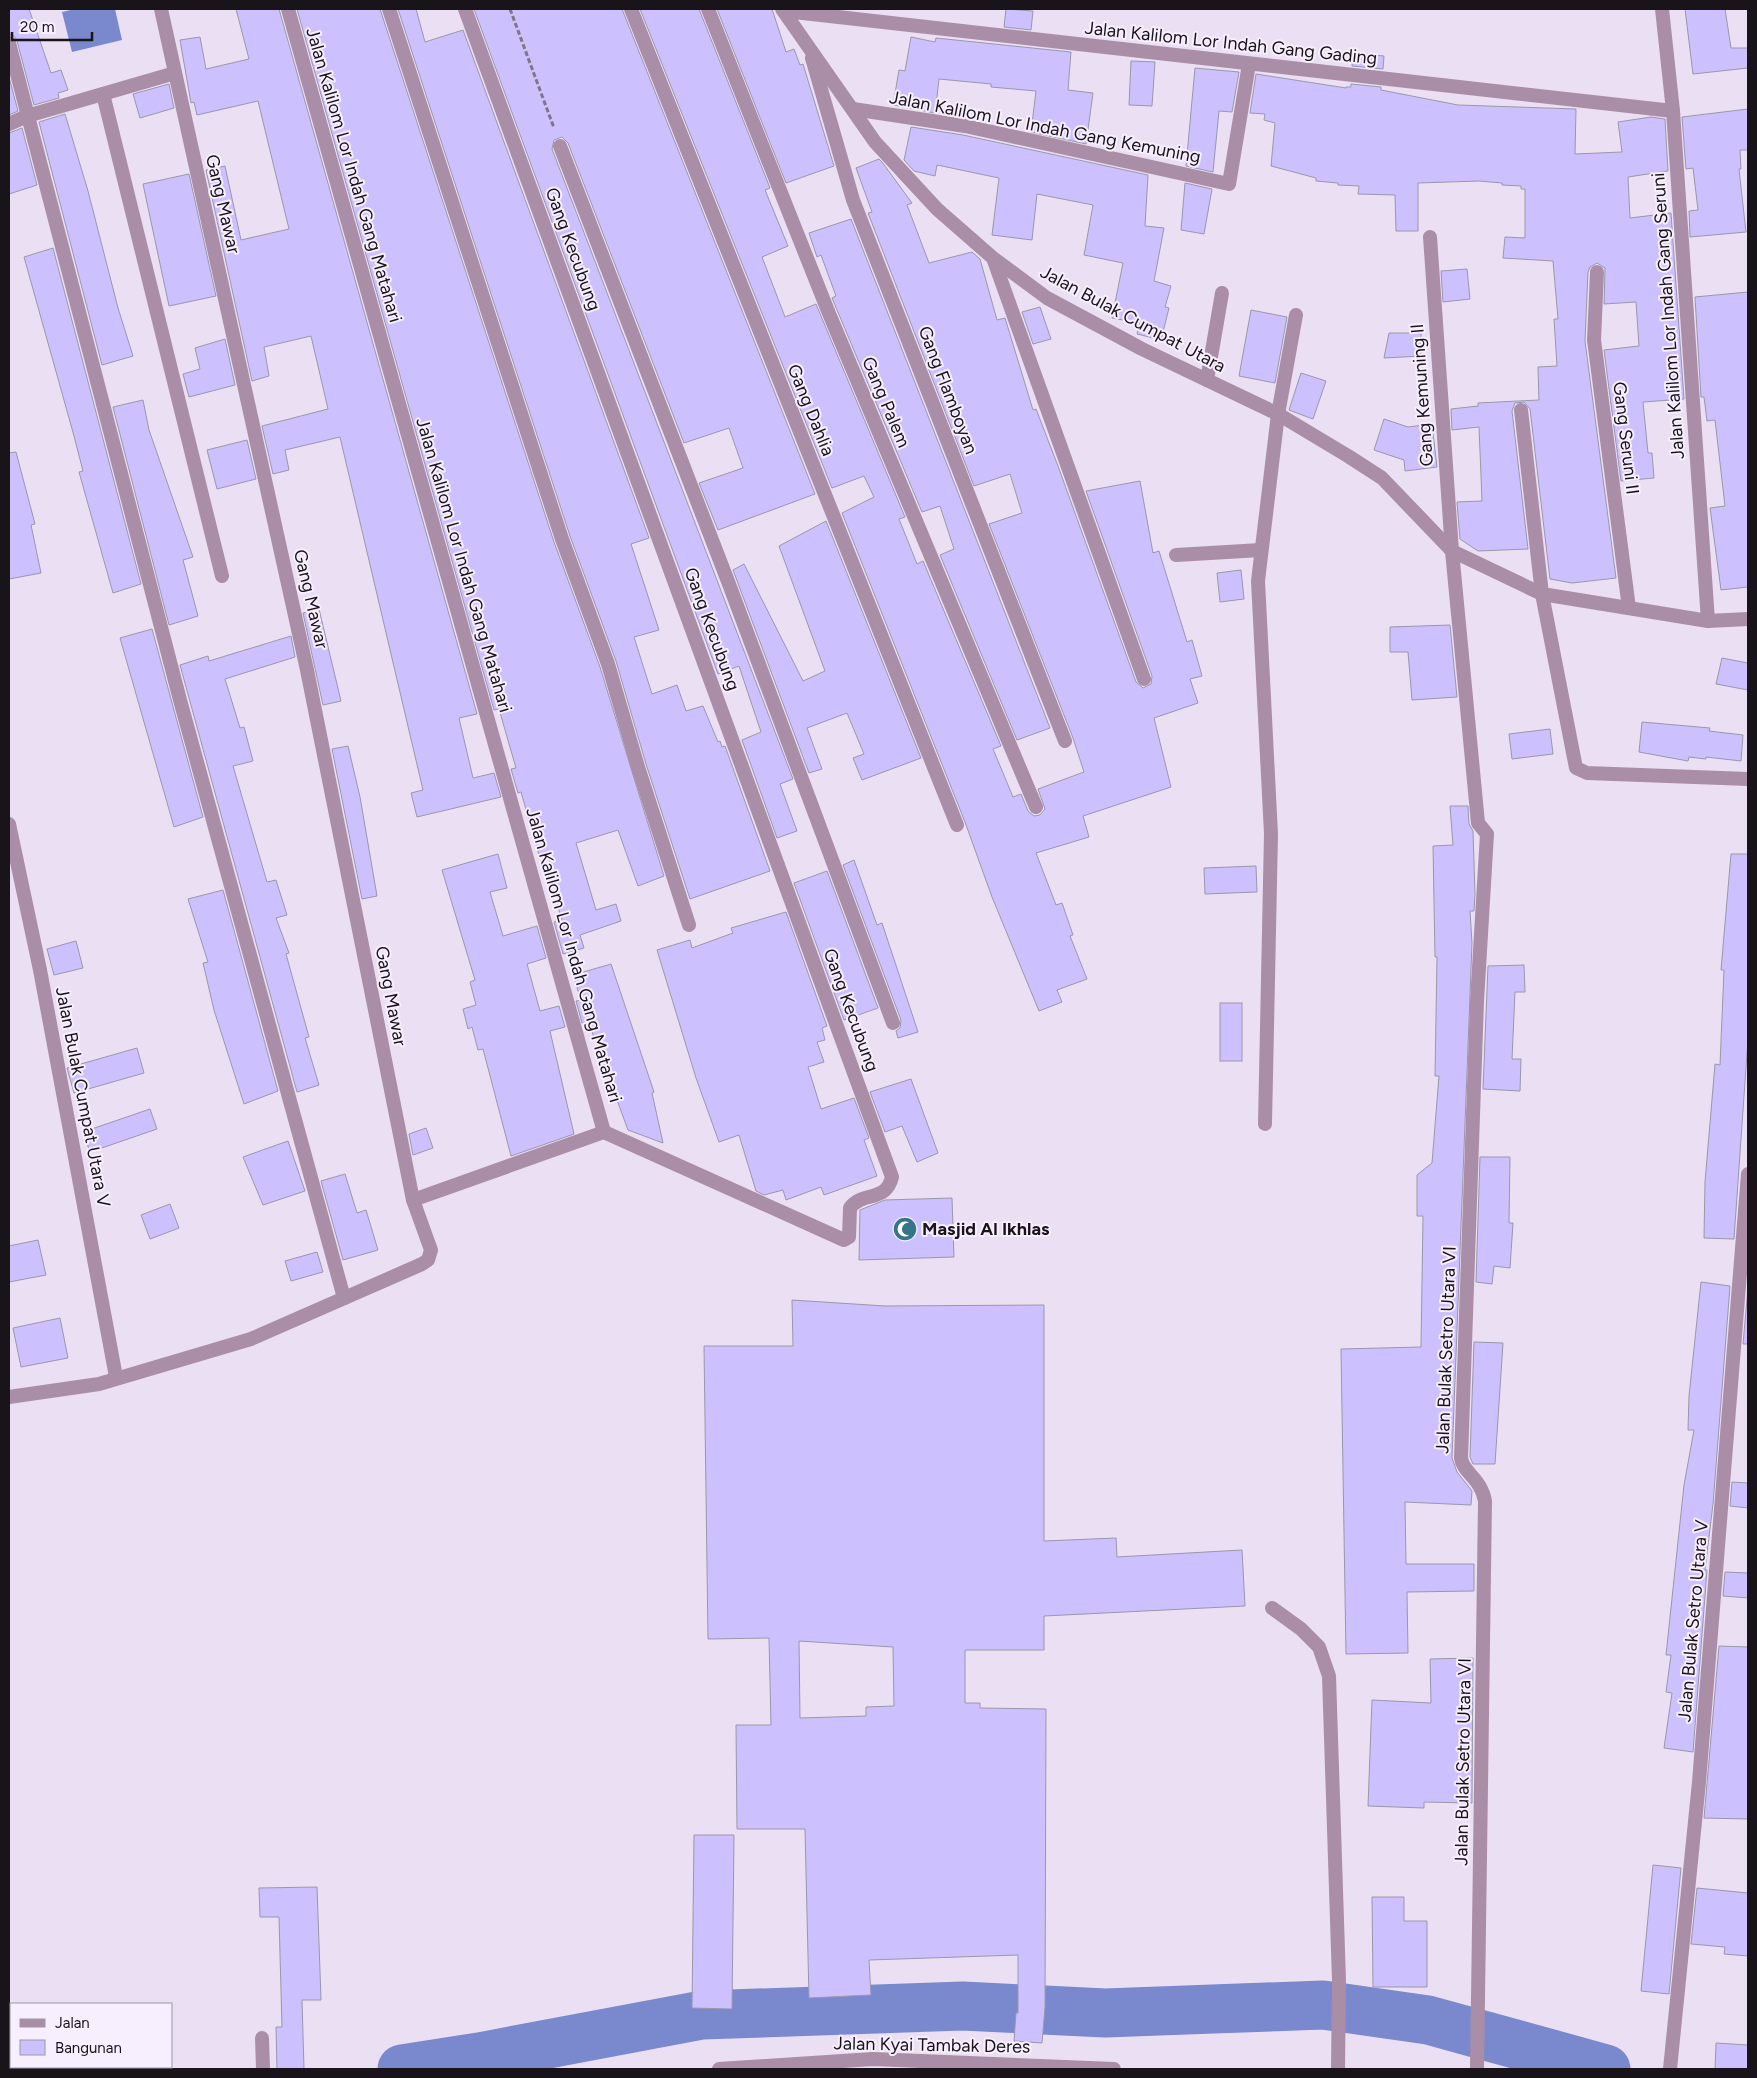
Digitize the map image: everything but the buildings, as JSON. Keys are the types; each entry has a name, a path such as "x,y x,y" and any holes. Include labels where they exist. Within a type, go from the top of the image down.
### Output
{"street":[{"name":"Gang Mawar","path":"9,1397 99,1384 116,1377 250,1339 428,1260 431,1250 412,1200 307,670 161,9"},
{"name":"Jalan Kalilom Lor Indah Gang Matahari","path":"288,9 604,1132"},
{"path":"389,9 562,539 608,664 638,767 689,925"},
{"name":"Gang Kecubung","path":"465,9 892,1177 890,1186 881,1194 857,1201 852,1205 850,1208 848,1237 844,1240 604,1132"},
{"name":"Gang Dahlia","path":"631,9 957,825"},
{"name":"Gang Palem","path":"708,9 836,330 1036,806"},
{"name":"Jalan Kalilom Lor Indah Gang Seruni","path":"1662,9 1673,112 1708,621"},
{"name":"Jalan Kalilom Lor Indah Gang Gading","path":"783,10 1673,112"},
{"name":"Jalan Bulak Cumpat Utara","path":"783,10 875,142 937,209 993,258 1047,298 1278,414 1382,478 1452,551"},
{"path":"9,43 180,700 344,1298"},
{"name":"Gang Flamboyan","path":"810,48 853,200 1065,741"},
{"name":"Jalan Kalilom Lor Indah Gang Kemuning","path":"853,109 965,126 1229,184 1250,64"},
{"path":"9,124 27,116 175,73"},
{"path":"103,94 222,576"},
{"path":"560,146 729,584 893,1023"},
{"name":"Gang Kemuning II","path":"1430,237 1452,551 1478,823 1487,834"},
{"path":"993,258 1144,680"},
{"name":"Gang Seruni II","path":"1598,272 1594,340 1629,608"},
{"path":"1207,380 1222,293"},
{"path":"1265,1124 1271,834 1258,581 1278,414 1296,316"},
{"path":"1521,410 1542,594 1576,768 1587,773 1748,778"},
{"path":"1176,555 1261,550"},
{"path":"1452,551 1542,594 1708,621 1748,619"},
{"name":"Jalan Bulak Cumpat Utara V","path":"9,824 40,970 116,1377"},
{"name":"Jalan Bulak Setro Utara VI","path":"1478,2066 1485,1502 1479,1483 1463,1465 1461,1458 1477,1001 1487,834"},
{"path":"412,1200 604,1132"},
{"name":"Jalan Bulak Setro Utara V","path":"1670,2069 1700,1772 1748,1174"},
{"path":"1272,1608 1301,1629 1319,1647 1329,1676 1340,1996 1338,2069"},
{"path":"262,2038 263,2069"},
{"name":"Jalan Kyai Tambak Deres","path":"719,2069 873,2059 1114,2069"}],"path":[{"path":"510,9 560,146"}],"water":[{"path":"75,9 115,9 122,40 72,52 62,12"}],"waterway":[{"path":"402,2069 479,2057 702,2015 963,2006 1105,2013 1323,2005 1428,2020 1606,2069"}],"place":[{"name":"Masjid Al Ikhlas","path":"905,1229"}]}
